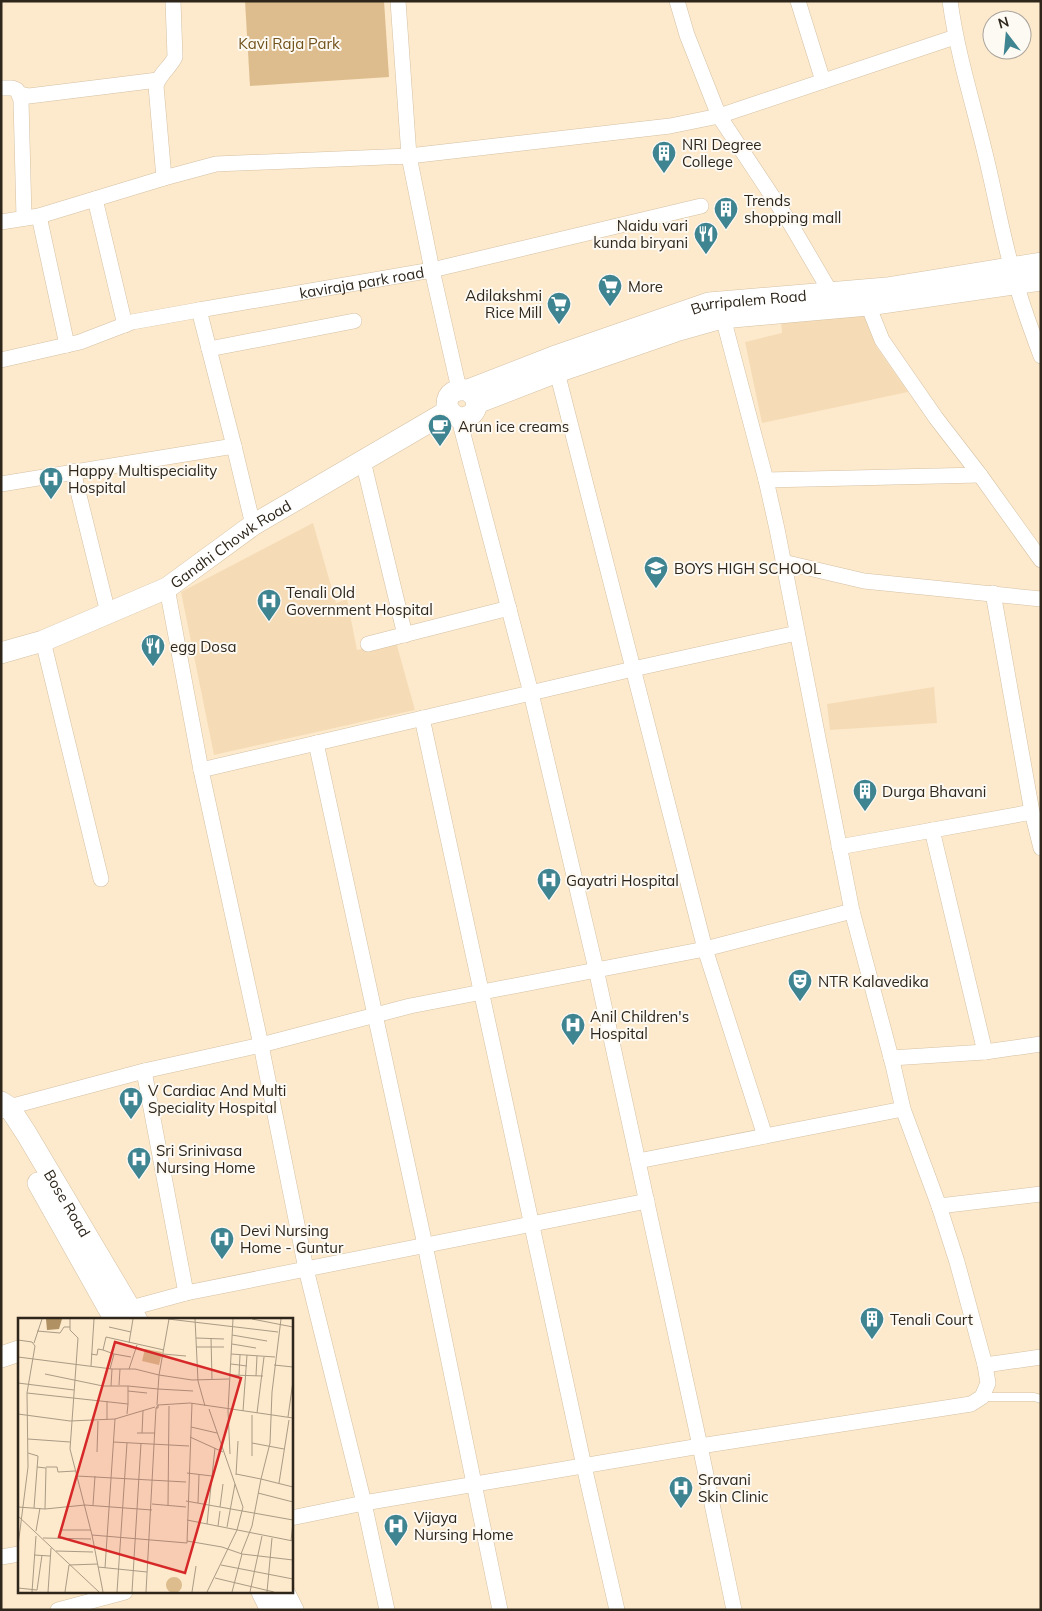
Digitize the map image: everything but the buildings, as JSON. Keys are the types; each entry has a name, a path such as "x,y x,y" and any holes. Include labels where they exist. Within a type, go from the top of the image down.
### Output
{"main road":[{"name":"Burripalem Road","path":"468,394 553,357 704,305 721,310 868,305 1014,276 1041,263"},
{"name":"Burripalem Road","path":"468,394 557,372 676,331 721,310 831,293 1014,276 1041,280"},
{"path":"453,415 447,400 449,396 452,392 468,394"},
{"name":"Gandhi Chowk Road","path":"1,653 43,641 167,588 253,525 363,461 453,415"},
{"name":"Bose Road","path":"3,1110 119,1317"},
{"path":"1,1358 18,1351"},
{"path":"263,1594 271,1610"},
{"path":"285,1594 293,1610"}],"street":[{"path":"164,178 156,86 158,80 172,64 175,57 173,1"},
{"path":"398,1 409,156 432,270 701,206"},
{"path":"677,1 687,35 718,116 790,223 831,293"},
{"path":"798,1 823,81"},
{"path":"950,1 954,37 969,86 1014,276 1041,356"},
{"path":"1,222 31,217 216,164 409,156 670,126 718,116 954,37"},
{"path":"1,88 12,88 20,94 29,96 158,80"},
{"path":"20,94 31,217 67,345"},
{"path":"95,199 125,325"},
{"name":"kaviraja park road","path":"1,360 80,342 132,322 432,270 468,394"},
{"path":"868,305 882,340 936,418 1041,560"},
{"path":"200,310 253,525"},
{"path":"292,1518 364,1503 700,1446 971,1404 982,1397 988,1383 985,1365 957,1262 939,1206 903,1109 852,911 766,480 721,310"},
{"path":"209,349 354,320"},
{"path":"557,372 705,949 765,1136"},
{"path":"453,415 509,608 531,693 596,969 734,1610"},
{"path":"1,484 234,446"},
{"path":"363,461 405,635"},
{"path":"73,471 108,613"},
{"path":"766,480 980,475"},
{"path":"783,562 864,581 1041,599"},
{"path":"167,588 201,770 261,1045 306,1269 364,1503 387,1610"},
{"path":"993,593 1032,812 1041,848"},
{"path":"368,644 509,608"},
{"path":"201,770 633,669 797,633"},
{"path":"43,641 101,879"},
{"path":"422,718 617,1610"},
{"path":"316,744 425,1245 500,1610"},
{"path":"839,847 1032,812"},
{"path":"932,830 984,1052"},
{"path":"3,1110 144,1071 261,1045 410,1006 705,949 852,911"},
{"path":"891,1058 984,1052 1041,1044"},
{"path":"144,1071 186,1293"},
{"path":"638,1161 903,1109"},
{"path":"939,1206 1041,1194"},
{"path":"119,1317 186,1293 647,1201"},
{"path":"985,1365 1041,1357"},
{"path":"1,1557 18,1554"},
{"path":"58,1610 118,1594"}],"lane":[{"path":"982,1397 1034,1397 1041,1399"}],"shaded area":[{"path":"866,313 879,344 876,346 908,392 762,423 745,342 782,333 781,321"},
{"name":"Tenali Old Government Hospital","path":"313,523 336,603 347,599 357,650 396,642 415,710 214,755 181,592"},
{"path":"934,687 937,723 830,730 827,704"}],"green space":[{"name":"Kavi Raja Park","path":"245,1 384,1 389,77 250,86"}],"place":[{"name":"NRI Degree College","path":"664,174"},
{"name":"Trends shopping mall","path":"726,230"},
{"name":"Naidu vari kunda biryani","path":"706,255"},
{"name":"More","path":"610,307"},
{"name":"Adilakshmi Rice Mill","path":"559,325"},
{"name":"Arun ice creams","path":"440,447"},
{"name":"Happy Multispeciality Hospital","path":"51,500"},
{"name":"BOYS HIGH SCHOOL","path":"656,589"},
{"name":"Tenali Old Government Hospital","path":"269,622"},
{"name":"egg Dosa","path":"153,667"},
{"name":"Durga Bhavani","path":"865,812"},
{"name":"Gayatri Hospital","path":"549,901"},
{"name":"NTR Kalavedika","path":"800,1002"},
{"name":"Anil Children's Hospital","path":"573,1046"},
{"name":"V Cardiac And Multi Speciality Hospital","path":"131,1120"},
{"name":"Sri Srinivasa Nursing Home","path":"139,1180"},
{"name":"Devi Nursing Home - Guntur","path":"222,1260"},
{"name":"Tenali Court","path":"872,1340"},
{"name":"Sravani Skin Clinic","path":"681,1509"},
{"name":"Vijaya Nursing Home","path":"396,1547"}]}
